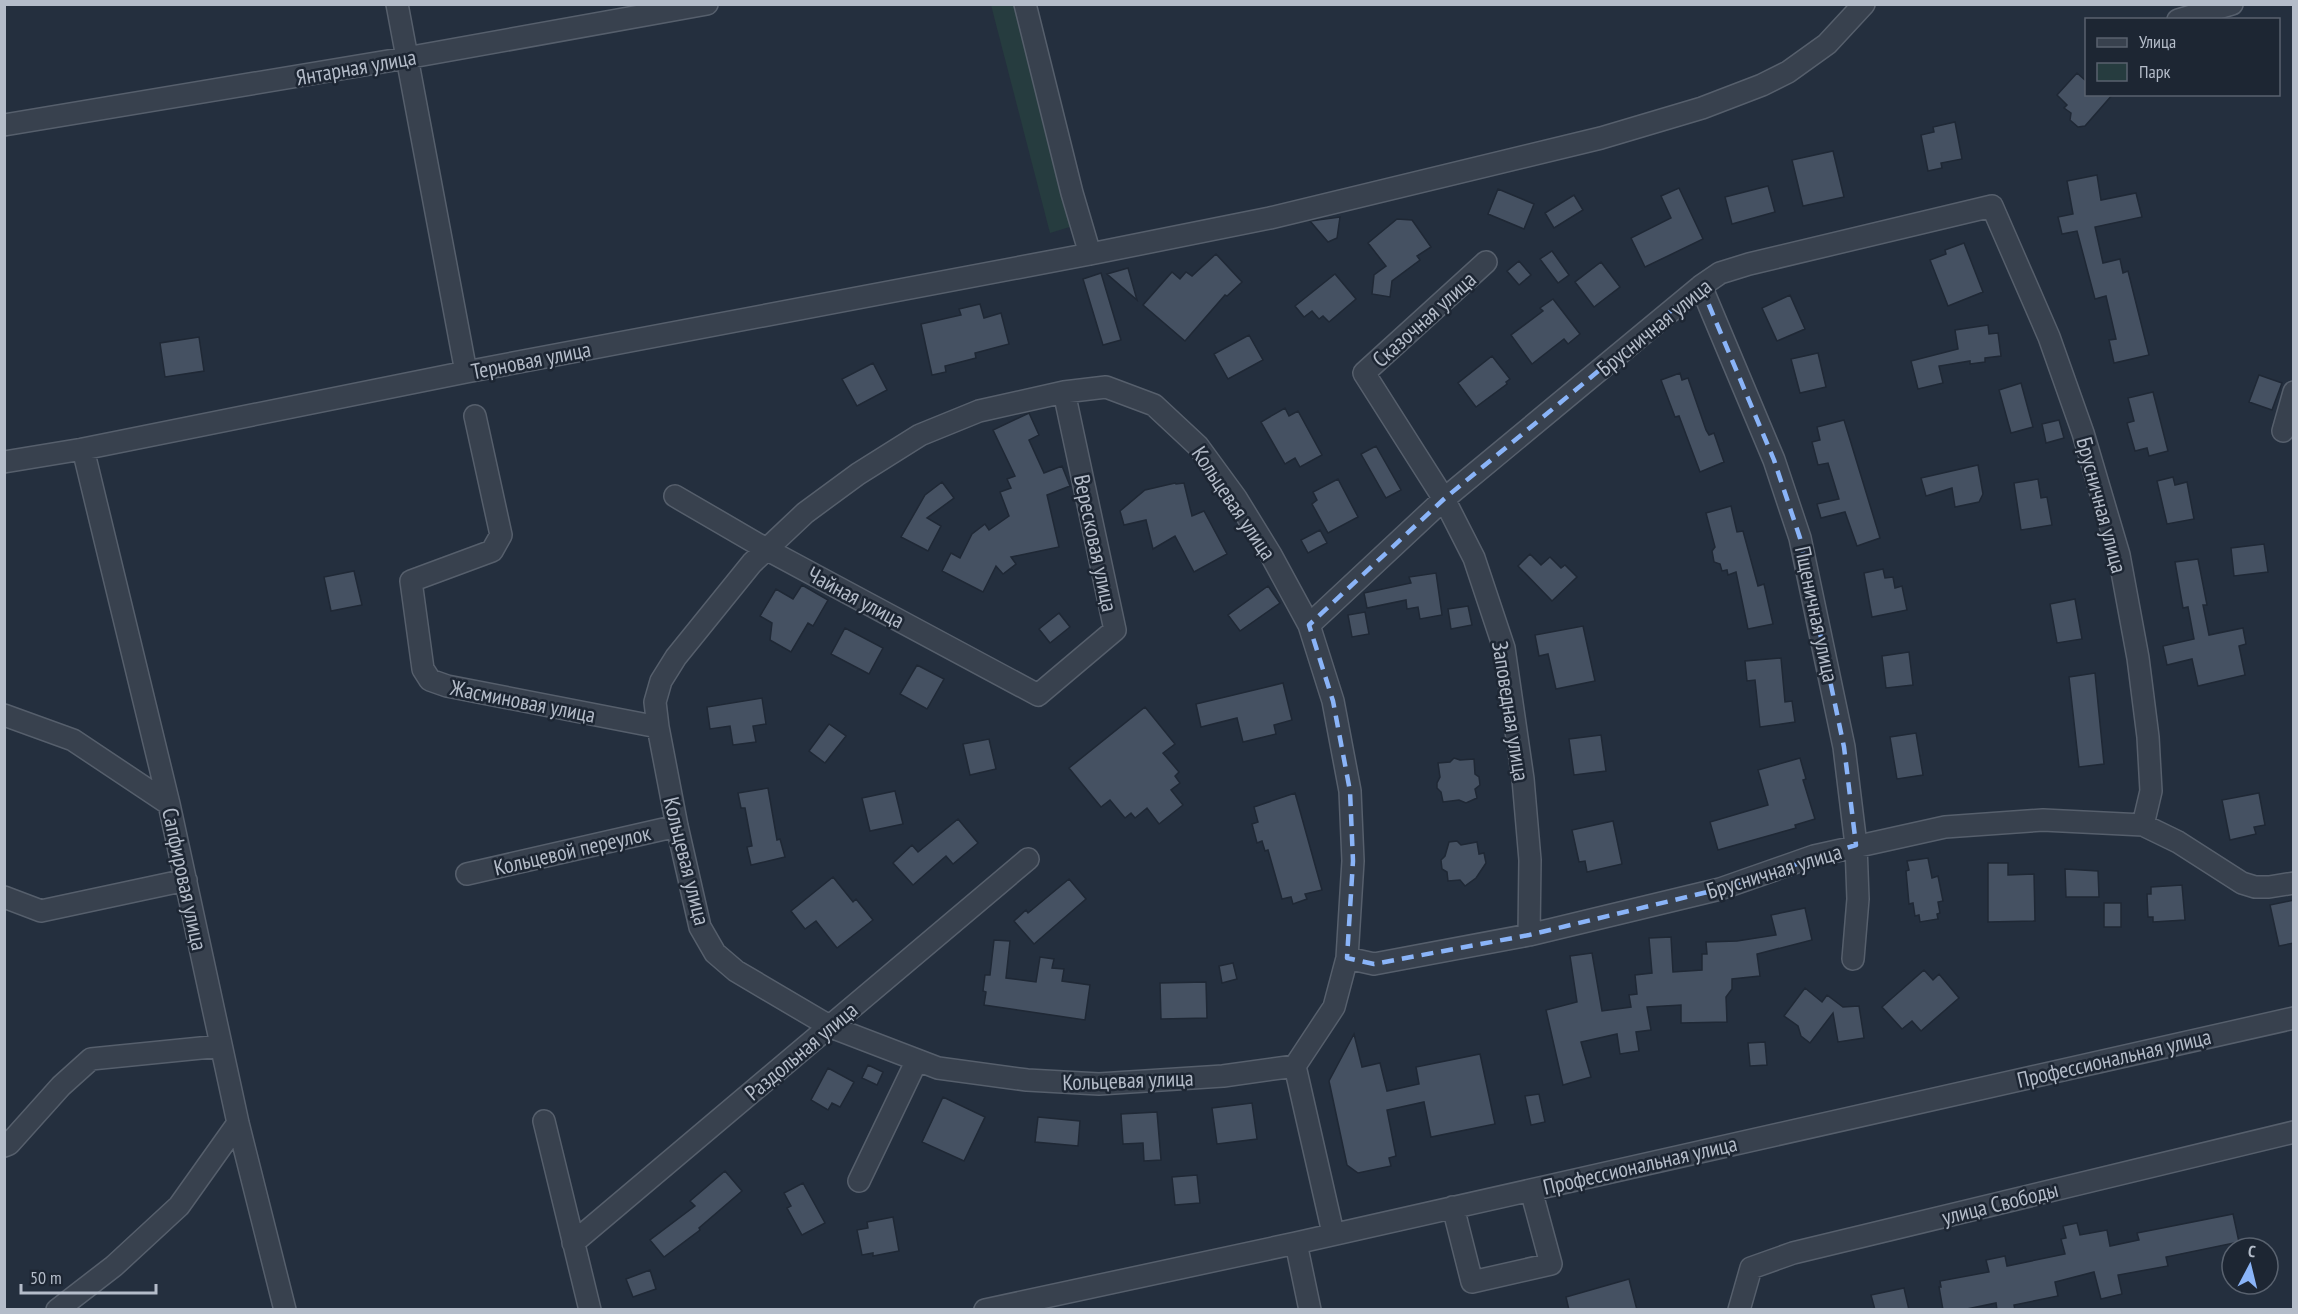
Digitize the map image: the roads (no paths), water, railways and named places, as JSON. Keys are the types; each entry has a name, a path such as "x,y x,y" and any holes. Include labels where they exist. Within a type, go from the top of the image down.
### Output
{"street":[{"path":"397,4 466,372"},
{"name":"Янтарная улица","path":"4,125 406,58 707,4"},
{"path":"1025,4 1072,192 1090,254"},
{"name":"Терновая улица","path":"4,462 84,449 466,372 1059,261 1282,215 1601,138 1702,108 1762,85 1788,72 1827,44 1864,4"},
{"path":"2185,18 2232,4"},
{"name":"Брусничная улица","path":"1309,625 1444,499 1701,286 1720,273 1749,264 1992,206 2049,337 2083,433 2119,555 2138,658 2148,737 2151,791 2143,825 2032,820 1945,827 1814,855 1720,889 1529,935 1374,963 1347,958"},
{"name":"Сказочная улица","path":"1444,499 1364,374 1486,262"},
{"name":"Пщеничная улица","path":"1701,286 1774,460 1800,538 1844,747 1856,846 1858,899 1853,959"},
{"name":"Кольцевая улица","path":"1106,387 1154,405 1198,446 1236,498 1271,555 1309,625 1333,701 1350,791 1353,861 1347,958 1334,1007 1295,1066 1223,1076 1100,1084 1027,1080 938,1068 831,1027 736,971 715,953 700,927 677,826 655,702 661,681 671,665 752,563 766,549 805,513 858,474 920,435 979,411 1064,392 1106,387"},
{"name":"Вересковая улица","path":"1038,695 1116,630 1064,392"},
{"path":"2283,431 2294,392"},
{"name":"Жасминовая улица","path":"475,416 501,536 492,552 411,581 423,669 430,680 447,686 658,728"},
{"name":"Сапфировая улица","path":"84,449 169,804 238,1123 285,1310"},
{"name":"Чайная улица","path":"675,496 766,549 1038,695"},
{"name":"Заповедная улица","path":"1444,499 1474,558 1504,648 1525,802 1530,860 1529,935"},
{"path":"4,715 73,740 169,804"},
{"path":"2143,825 2178,842 2242,883 2262,887 2294,883"},
{"name":"Кольцевой переулок","path":"467,874 677,826"},
{"name":"Раздольная улица","path":"573,1243 1028,859"},
{"path":"4,897 41,911 186,880"},
{"name":"Профессиональная улица","path":"985,1310 1296,1243 2294,1018"},
{"path":"4,1146 61,1086 91,1059 221,1046"},
{"path":"859,1181 917,1060"},
{"path":"1295,1066 1333,1233"},
{"path":"544,1121 590,1310"},
{"path":"57,1310 114,1266 180,1206 238,1123"},
{"name":"улица Свободы","path":"1739,1310 1751,1268 1793,1253 2294,1132"},
{"path":"1453,1207 1472,1282 1551,1264 1531,1190"},
{"path":"1296,1243 1310,1310"}]}
